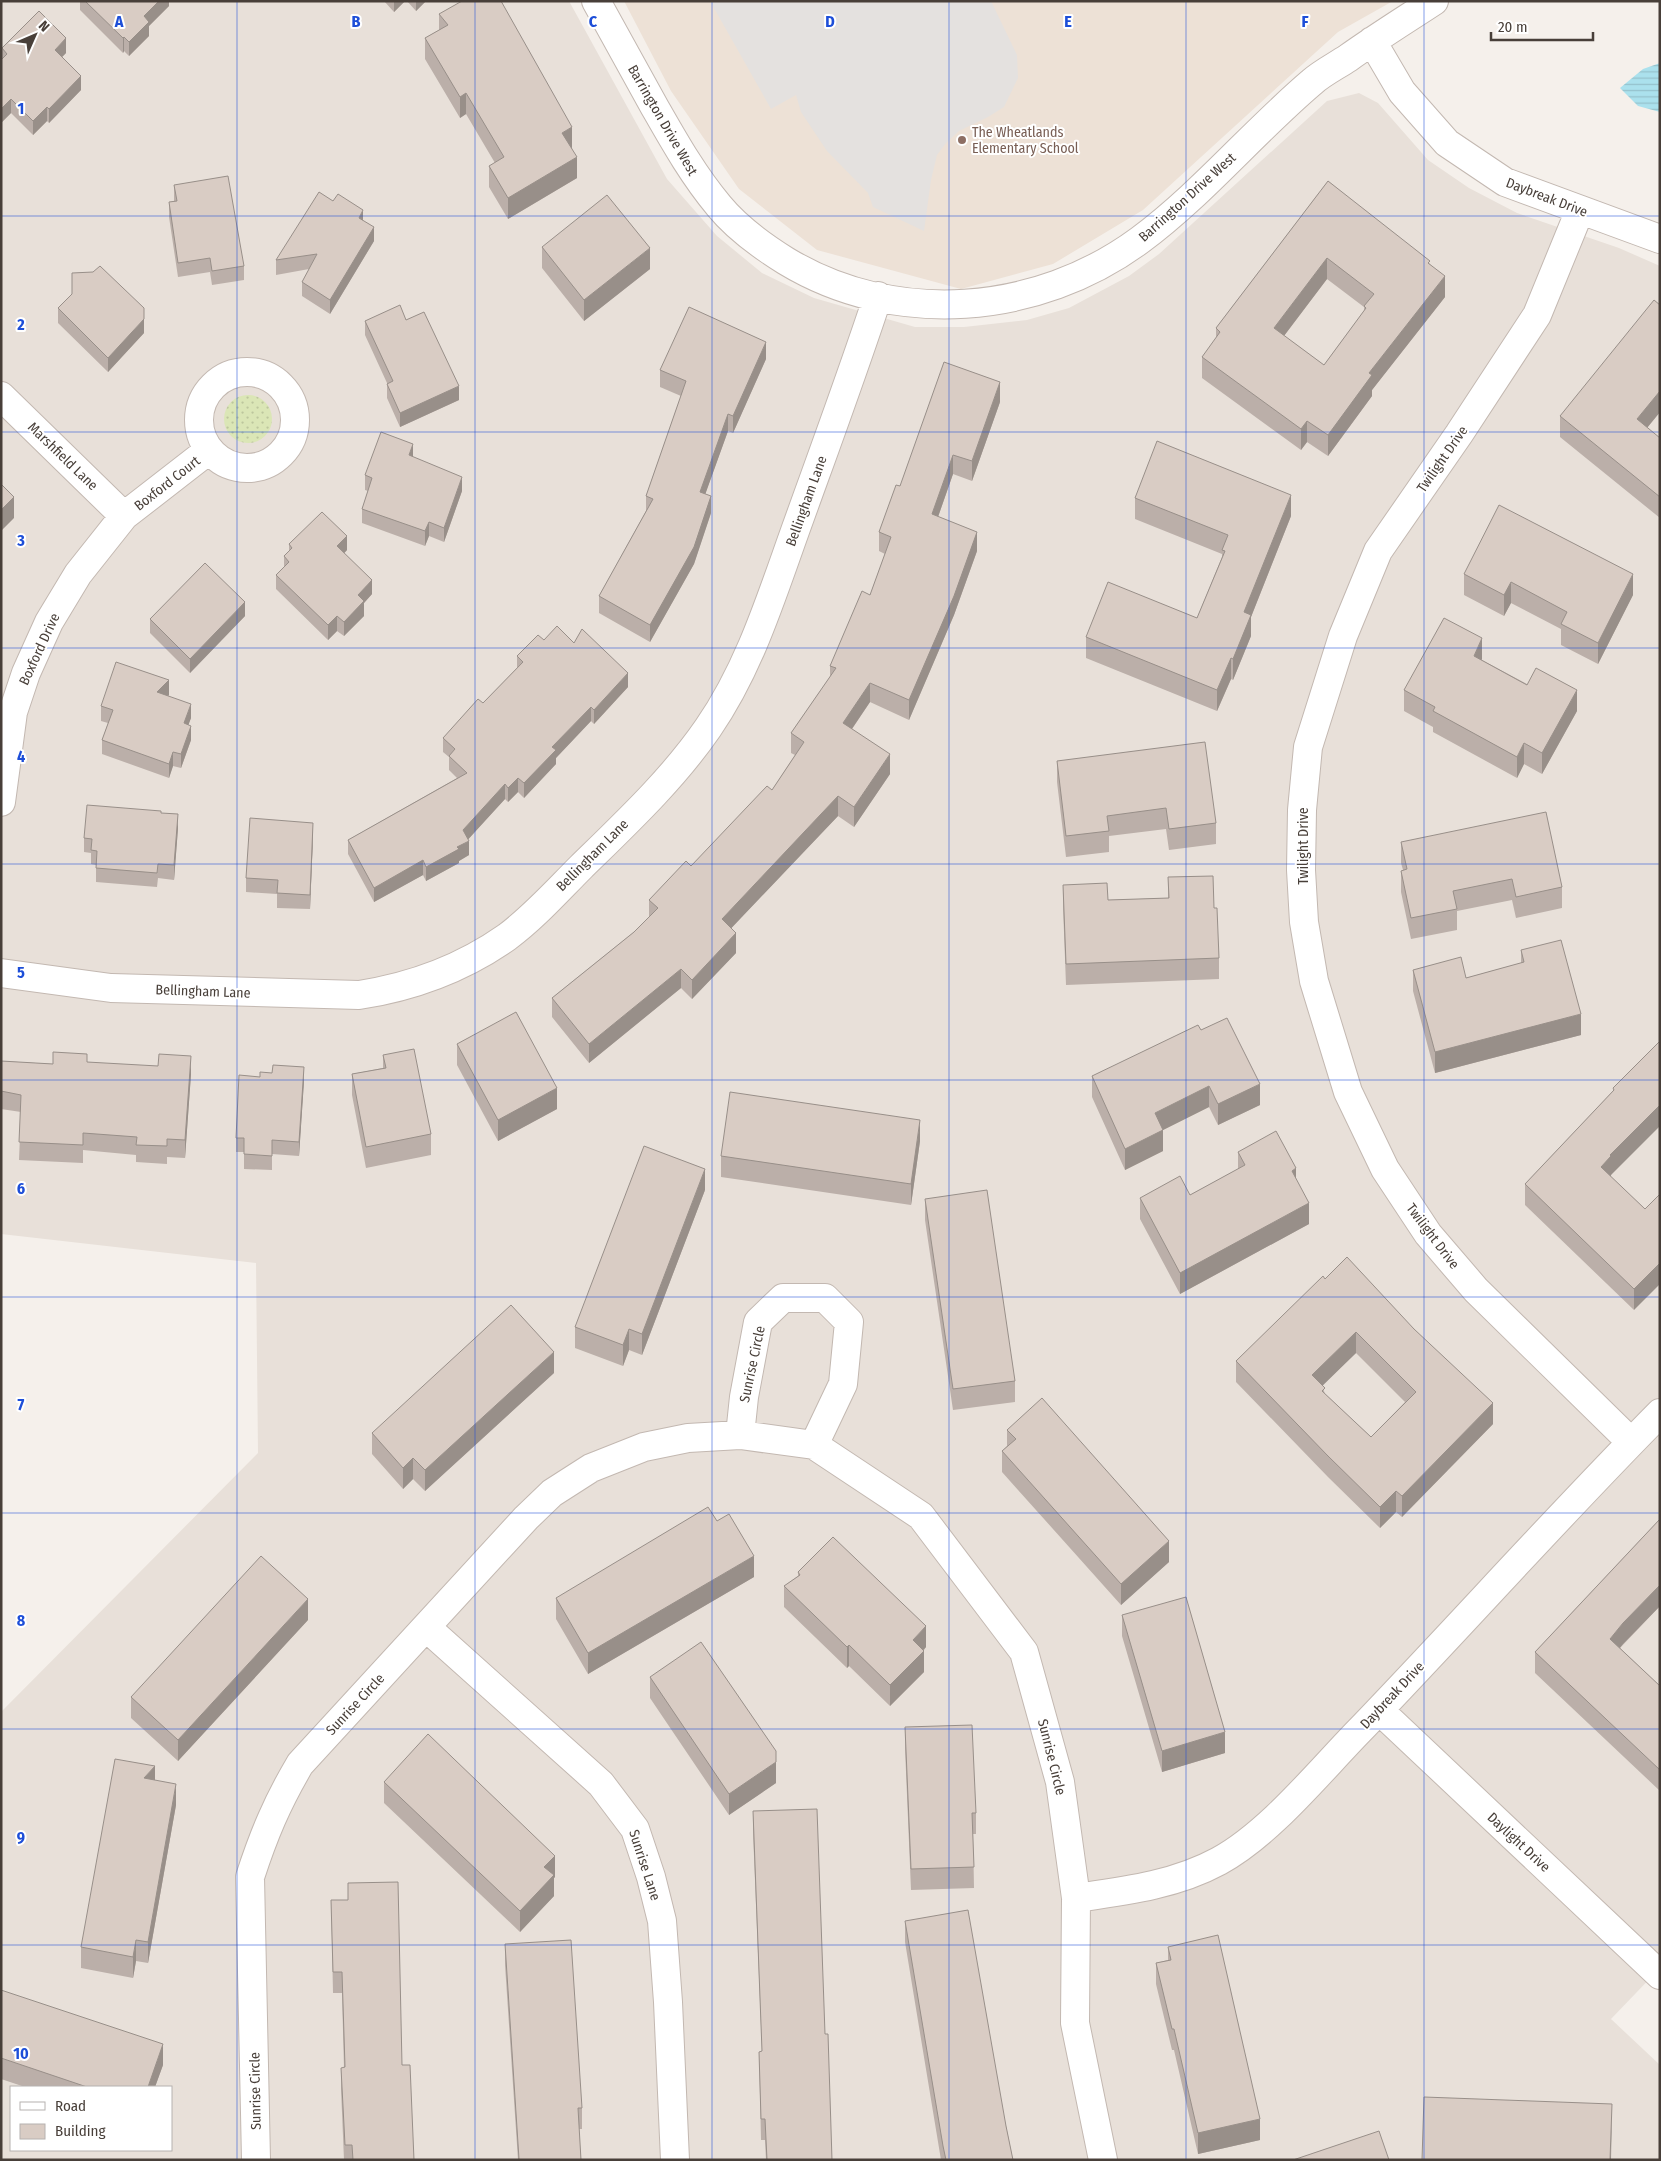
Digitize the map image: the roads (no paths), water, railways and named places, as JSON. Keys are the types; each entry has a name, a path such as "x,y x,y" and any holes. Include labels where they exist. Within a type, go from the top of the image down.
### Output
{"street":[{"name":"Barrington Drive West","path":"596,1 687,165 720,208 762,246 805,272 833,284 913,304 933,305 970,304 1009,299 1066,281 1107,261 1138,241 1167,218 1313,81 1434,1"},
{"name":"Daybreak Drive","path":"1372,41 1402,92 1447,143 1505,182 1660,239"},
{"name":"Twilight Drive","path":"1580,210 1538,315 1378,551 1342,636 1308,747 1302,810 1301,870 1304,922 1314,981 1348,1092 1385,1169 1428,1234 1476,1290 1631,1442"},
{"name":"Bellingham Lane","path":"1,973 111,988 359,995 393,989 432,977 484,952 508,936 529,919 594,855 680,765 708,728 734,686 782,567 878,296"},
{"name":"Marshfield Lane","path":"1,396 124,516"},
{"name":"Boxford Court","path":"124,516 210,450"},
{"name":"Boxford Drive","path":"1,802 10,728 26,673 49,622 78,574 124,516"},
{"name":"Sunrise Circle","path":"740,1435 744,1397 758,1322 783,1298 825,1298 849,1322 842,1384 814,1445"},
{"name":"Daybreak Drive","path":"1076,1898 1157,1886 1219,1861 1252,1839 1379,1710 1660,1413"},
{"name":"Sunrise Circle","path":"256,2160 250,1877 263,1835 280,1798 300,1764 348,1710 427,1628 526,1518 552,1493 592,1468 644,1447 688,1438 740,1435 814,1445 920,1516 1024,1652 1060,1782 1076,1898 1075,2023 1104,2160"},
{"name":"Sunrise Lane","path":"427,1628 588,1771 601,1784 635,1829 651,1877 662,1921 668,2002 674,2160"},
{"name":"Daylight Drive","path":"1379,1710 1660,1975"}],"water":[{"path":"1660,63 1660,112 1638,106 1620,88 1643,69"}],"place":[{"name":"The Wheatlands Elementary School","path":"962,140"}]}
